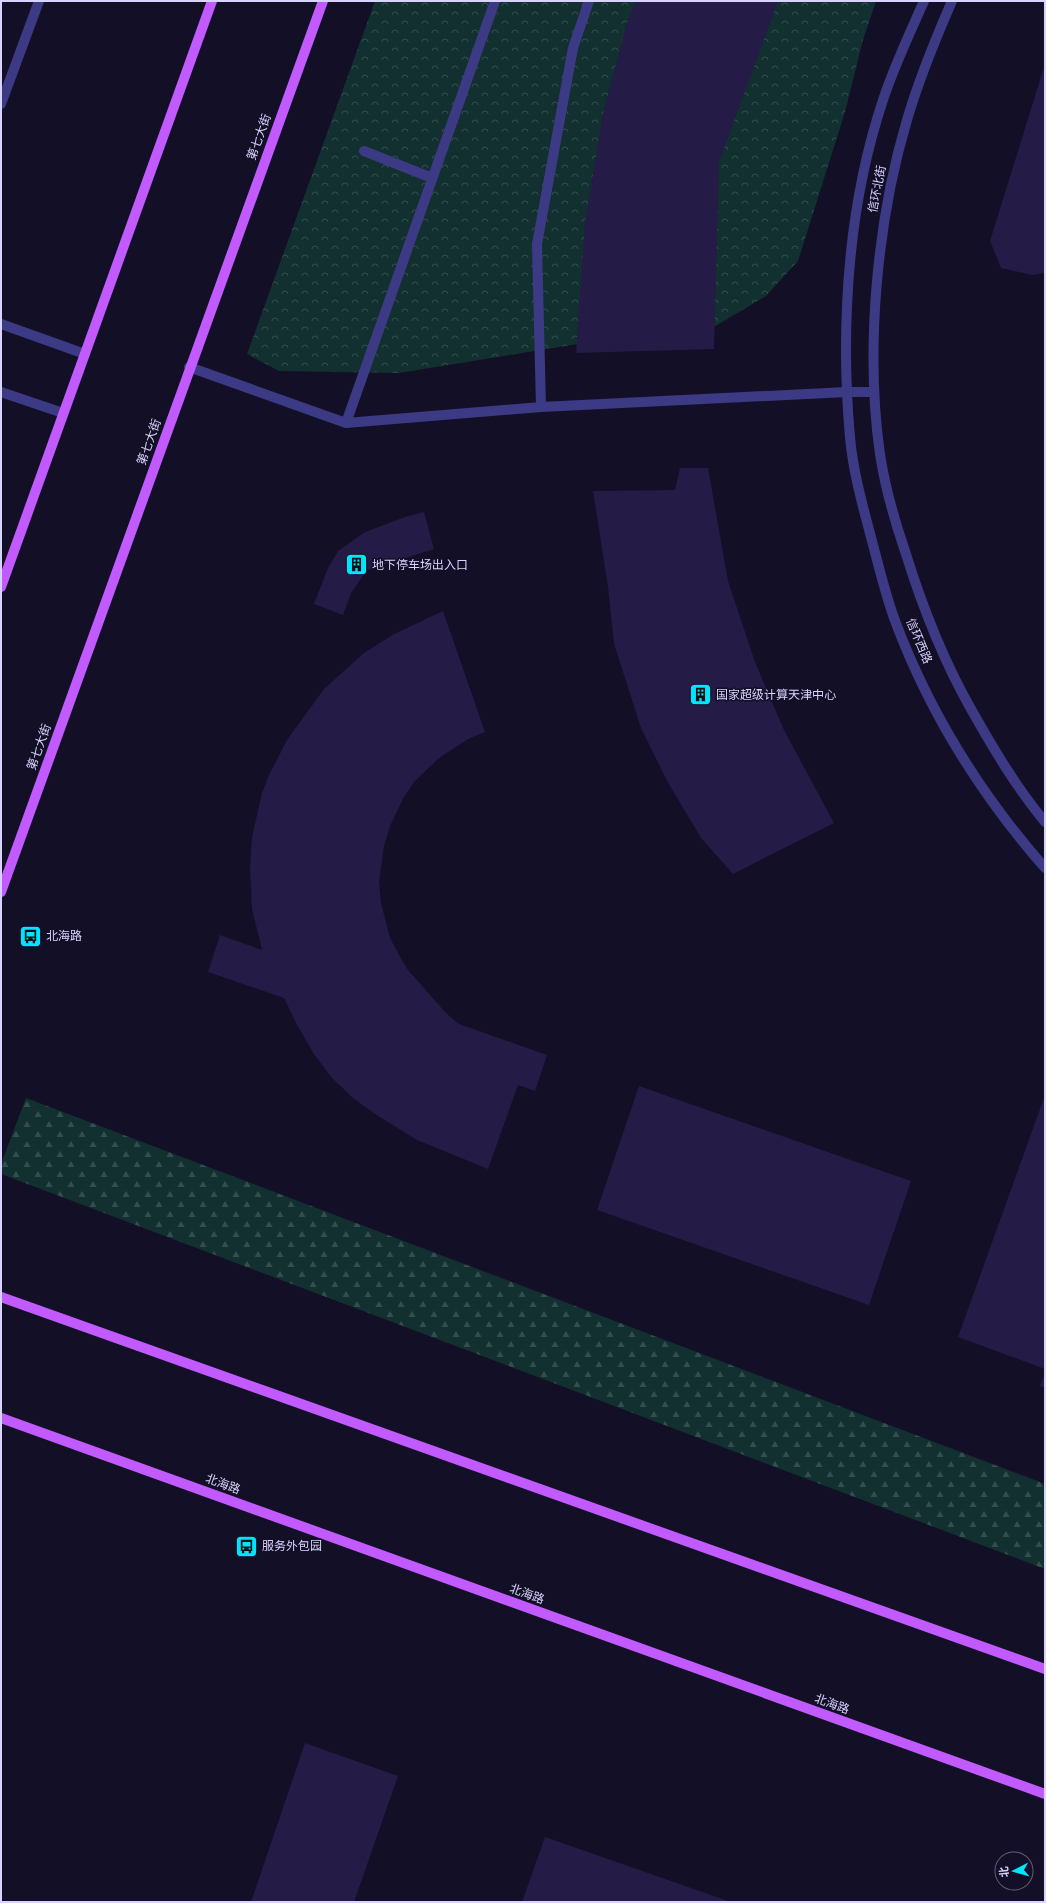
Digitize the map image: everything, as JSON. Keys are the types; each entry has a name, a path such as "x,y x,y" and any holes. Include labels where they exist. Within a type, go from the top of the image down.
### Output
{"main road":[{"path":"1,587 210,1"},
{"name":"第七大街","path":"1,892 189,367 323,1"},
{"path":"1,1297 1045,1669"},
{"name":"北海路","path":"1,1418 1045,1794"}],"street":[{"path":"1,104 39,1"},
{"path":"346,422 495,1"},
{"path":"541,407 537,244 573,48 589,1"},
{"name":"信环北街","path":"847,392 845,346 851,250 857,206 868,153 883,100 924,1"},
{"name":"信环北街","path":"874,392 877,284 883,229 893,173 907,119 929,53 952,1"},
{"path":"364,151 432,178"},
{"path":"1,324 85,354"},
{"path":"189,367 346,422 541,407 847,392 874,392"},
{"path":"1,392 64,413"},
{"name":"信环西路","path":"847,392 850,439 858,484 880,571 894,617 908,651 942,723 966,764 1016,833 1045,868"},
{"name":"信环西路","path":"874,392 880,454 888,496 917,592 932,633 954,678 994,749 1045,822"}],"green space":[{"path":"375,1 876,1 863,40 845,112 798,261 766,296 690,341 578,344 399,373 279,371 247,354"},
{"path":"26,1098 1045,1484 1045,1569 1,1174 1,1164"}],"building":[{"path":"636,1 778,1 719,162 714,349 576,353 585,223 603,113 628,19"},
{"path":"1045,64 1045,273 1032,275 1001,268 990,241"},
{"name":"国家超级计算天津中心","path":"680,468 708,468 728,581 755,662 784,730 834,823 733,874 701,838 666,779 641,728 614,644 608,587 593,491 675,490"},
{"name":"地下停车场出入口","path":"424,512 434,549 367,570 351,593 343,615 314,604 328,568 338,551 365,532 405,517"},
{"path":"443,611 485,732 468,739 439,758 414,782 404,797 390,826 384,846 379,882 381,903 390,938 408,970 446,1013 459,1024 547,1055 535,1091 518,1085 488,1169 417,1140 354,1099 331,1077 314,1054 297,1025 284,998 208,972 220,935 262,950 252,909 250,869 252,837 262,793 269,775 287,740 324,689 364,653 394,634"},
{"path":"639,1086 911,1181 869,1305 597,1210"},
{"path":"1045,1095 1045,1369 958,1337"},
{"path":"1045,1373 1045,1388 1040,1386"},
{"path":"305,1743 398,1776 354,1902 251,1902"},
{"path":"545,1837 731,1902 522,1902"}],"place":[{"name":"地下停车场出入口","path":"356,565"},
{"name":"国家超级计算天津中心","path":"700,695"},
{"name":"北海路","path":"31,936"},
{"name":"服务外包园","path":"247,1546"}]}
